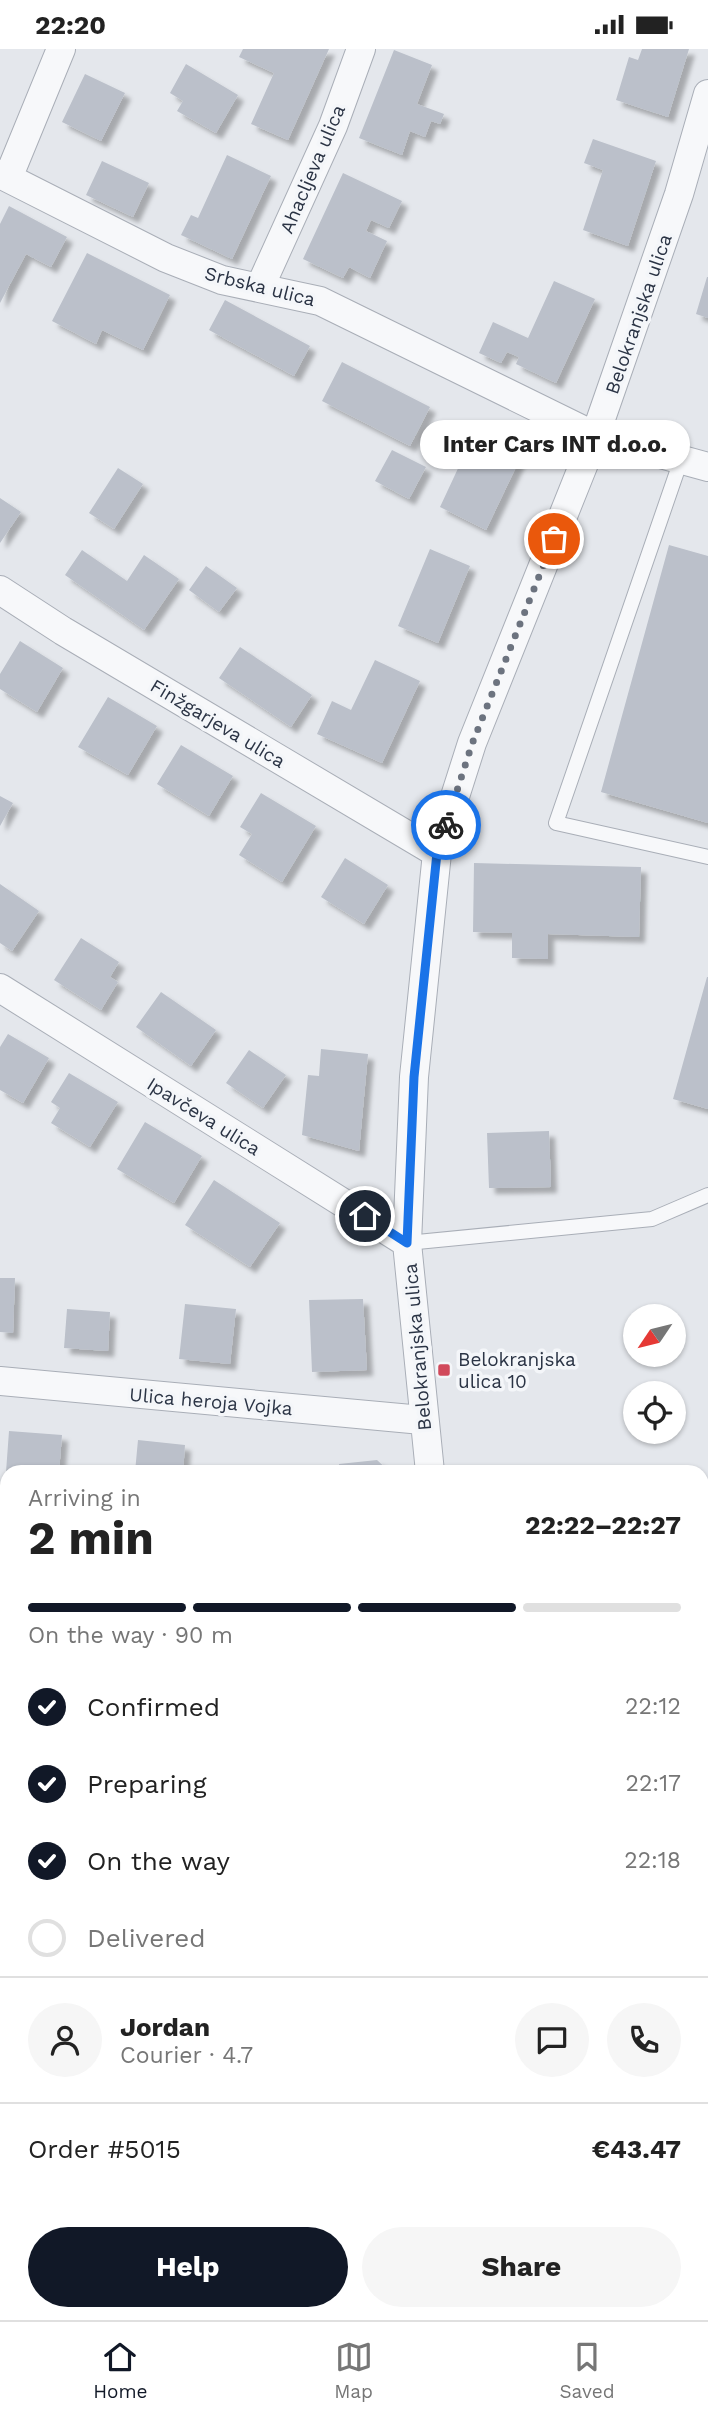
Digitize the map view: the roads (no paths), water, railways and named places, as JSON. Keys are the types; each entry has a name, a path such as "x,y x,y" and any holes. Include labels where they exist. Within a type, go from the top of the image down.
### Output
{"street":[{"path":"4,176 61,49"},
{"name":"Ahacljeva ulica","path":"260,287 333,125 361,49"},
{"name":"Belokranjska ulica","path":"428,1465 407,1243 414,1077 437,853 472,744 595,436 679,194 708,94"},
{"name":"Srbska ulica","path":"4,176 166,258 222,280 320,301 595,436 708,467"},
{"name":"Finžgarjeva ulica","path":"0,590 63,631 437,853"},
{"name":"Ipavčeva ulica","path":"0,988 407,1243"},
{"name":"Ulica heroja Vojka","path":"0,1381 422,1420"}],"lane":[{"path":"681,460 556,823 708,857"},
{"path":"407,1243 652,1219 708,1195"}],"place":[{"name":"Inter Cars INT d.o.o.","path":"554,539"},
{"name":"Belokranjska ulica 10","path":"444,1370"}]}
